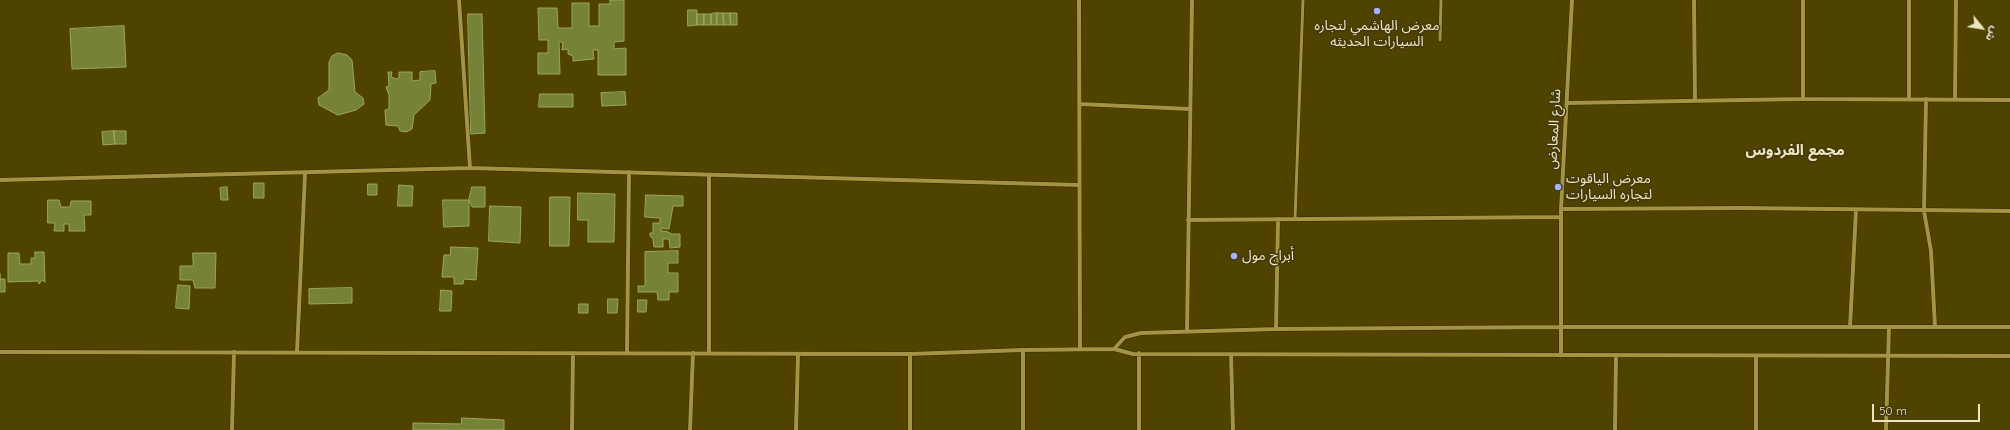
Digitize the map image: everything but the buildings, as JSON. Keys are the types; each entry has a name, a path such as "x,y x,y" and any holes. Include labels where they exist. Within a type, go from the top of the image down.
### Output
{"street":[{"path":"459,0 470,168"},
{"path":"1079,0 1080,350"},
{"path":"1187,332 1192,0"},
{"name":"شارع المعارض","path":"1561,355 1561,209 1572,0"},
{"path":"1694,0 1695,101"},
{"path":"1803,0 1803,99"},
{"path":"1909,0 1909,99"},
{"path":"1956,0 1956,99"},
{"path":"1567,103 1803,99 2010,100"},
{"path":"1926,99 1924,211 1931,251 1935,327"},
{"path":"1079,104 1190,108"},
{"path":"0,180 305,174 470,168 1079,185"},
{"path":"627,353 629,172"},
{"path":"297,352 305,174"},
{"path":"709,175 709,354"},
{"path":"1561,209 2010,211"},
{"path":"1850,327 1856,210"},
{"path":"1188,220 1561,217"},
{"path":"1276,329 1278,219"},
{"path":"1114,349 1125,337 1132,334 1276,329 1560,327 2010,327"},
{"path":"1886,430 1889,327"},
{"path":"0,352 910,354 1023,350 1114,349 1126,353 1139,354 2010,356"},
{"path":"1023,350 1023,430"},
{"path":"232,430 234,352"},
{"path":"572,430 573,353"},
{"path":"690,430 693,353"},
{"path":"796,430 798,354"},
{"path":"910,354 910,430"},
{"path":"1139,354 1139,430"},
{"path":"1231,354 1233,430"},
{"path":"1615,430 1616,355"},
{"path":"1756,356 1756,430"}],"lane":[{"path":"1295,219 1303,0"},
{"path":"1440,40 1441,0"}],"place":[{"name":"معرض الهاشمي لتجاره السيارات الحديثه","path":"1377,11"},
{"name":"معرض الياقوت لتجاره السيارات","path":"1558,187"},
{"name":"أبراج مول","path":"1234,256"}],"district":[{"name":"مجمع الفردوس","path":"1795,150"}]}
